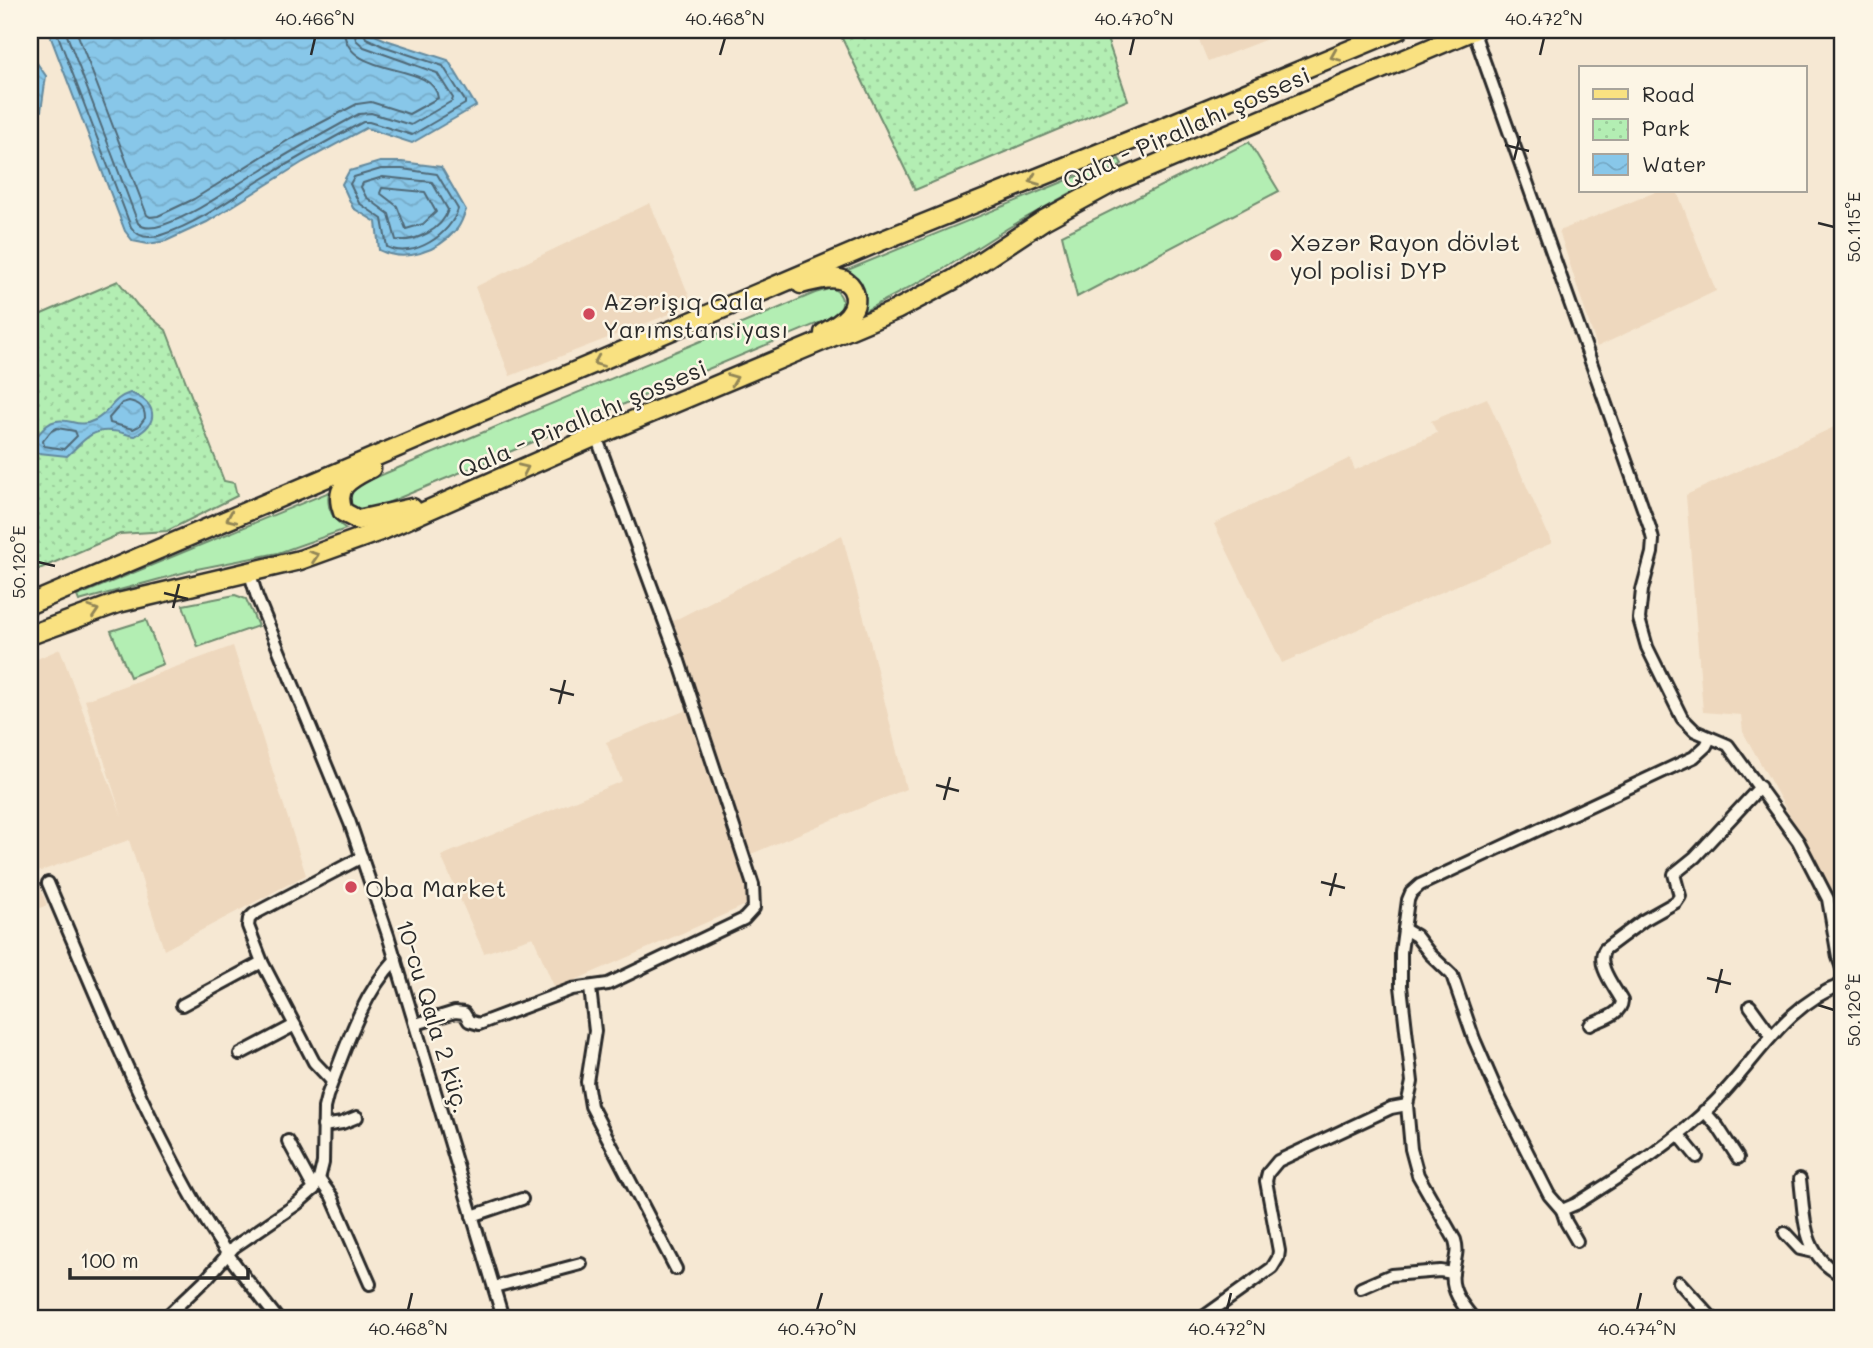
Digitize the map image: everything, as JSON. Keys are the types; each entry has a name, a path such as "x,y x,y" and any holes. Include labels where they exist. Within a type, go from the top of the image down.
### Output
{"main road":[{"name":"Qala - Pirallahı şossesi","path":"30,604 876,243 1398,30"},
{"name":"Qala - Pirallahı şossesi","path":"30,635 127,600 250,574 328,551 475,491 596,436 858,328 925,296 954,280 1044,220 1112,183 1474,30"},
{"path":"746,298 831,278 842,279 854,291 853,309 839,324 762,367"},
{"path":"454,422 355,477 344,485 340,503 343,512 358,520 373,519 475,491"}],"street":[{"path":"1474,30 1650,528 1652,553 1640,605 1642,632 1682,718 1695,731 1728,745 1798,841 1831,910 1838,957 1843,971"},
{"path":"416,1024 455,1012 464,1013 469,1021 479,1024 572,989 608,984 744,919 754,908 753,885 679,662 596,436"},
{"name":"10-cu Qala 2 küç.","path":"250,574 362,857 416,1024 503,1318"},
{"path":"1473,1318 1463,1306 1452,1283 1458,1248 1451,1230 1416,1170 1411,1149 1407,1105 1412,1082 1401,986 1408,900 1415,888 1694,757 1710,738"},
{"path":"1590,1025 1619,1011 1622,1006 1622,1001 1602,964 1602,953 1644,920 1676,902 1680,896 1674,874 1695,857 1760,787"},
{"path":"332,1081 314,1062 262,962 251,934 249,919 362,857"},
{"path":"48,883 133,1082 205,1220 227,1254 277,1318"},
{"path":"1404,929 1416,936 1452,975 1474,1039 1499,1094 1549,1195 1562,1210 1577,1241"},
{"path":"165,1318 208,1277 227,1254 297,1204 316,1184 323,1163 324,1108 332,1081 367,1000 377,982 396,960"},
{"path":"182,1005 262,962"},
{"path":"1562,1210 1651,1157 1679,1135 1736,1078 1771,1035 1804,1004 1843,984"},
{"path":"590,988 595,1031 587,1082 591,1106 676,1269"},
{"path":"1750,1006 1771,1035"},
{"path":"240,1054 295,1025"},
{"path":"1202,1318 1272,1268 1278,1258 1266,1181 1273,1166 1278,1161 1391,1108 1407,1105"},
{"path":"1704,1111 1738,1158"},
{"path":"323,1126 357,1117"},
{"path":"1679,1135 1697,1157"},
{"path":"288,1141 316,1184 332,1197 370,1284"},
{"path":"1800,1179 1813,1252 1829,1269 1843,1276"},
{"path":"472,1216 522,1199"},
{"path":"1785,1233 1800,1249 1813,1252"},
{"path":"494,1287 582,1264"},
{"path":"1361,1288 1391,1275 1440,1271 1452,1273"},
{"path":"1679,1282 1712,1318"}],"shaded area":[{"path":"1195,30 1290,30 1208,62"},
{"path":"1656,192 1677,192 1716,291 1597,347 1559,231"},
{"path":"650,203 693,305 510,376 475,287"},
{"path":"1487,398 1552,543 1282,663 1214,524 1350,458 1355,470 1437,433 1431,421"},
{"path":"1843,423 1843,911 1743,732 1741,715 1703,712 1686,495"},
{"path":"842,535 906,789 751,854 673,621"},
{"path":"233,646 306,875 164,950 129,840 35,873 47,905 30,912 30,662 60,649 122,817 85,700"},
{"path":"687,710 749,896 746,905 555,989 533,937 484,953 441,856 622,781 606,742"}],"green space":[{"path":"838,30 1104,30 1128,100 915,190"},
{"path":"1249,142 1279,191 1077,297 1062,235"},
{"path":"1119,159 1122,164 1008,228 942,270 863,312 863,288 845,271"},
{"path":"118,281 138,306 166,330 224,481 234,483 237,496 167,531 120,534 30,573 30,319"},
{"path":"832,288 842,298 842,306 833,317 368,511 360,512 351,507 348,496 352,489 360,484"},
{"path":"329,492 332,513 346,529 278,553 197,569 79,601 77,596"},
{"path":"235,595 246,599 258,626 198,647 183,605"},
{"path":"146,620 163,664 130,677 111,631"}],"water":[{"path":"48,30 363,30 448,60 476,106 412,143 366,128 303,162 207,222 166,241 148,244 133,241 125,231"},
{"path":"30,53 46,76 41,111 30,115"},
{"path":"380,162 441,167 466,210 461,223 448,238 430,249 410,255 389,254 379,250 376,222 353,208 342,184 349,171"},
{"path":"130,393 150,407 152,419 143,431 135,436 115,431 98,432 86,438 67,456 39,453 30,456 30,442 48,424 61,420 89,423"}],"place":[{"name":"Xəzər Rayon dövlət yol polisi DYP","path":"1276,255"},
{"name":"Azərişıq Qala Yarımstansiyası","path":"589,314"},
{"name":"Oba Market","path":"351,887"}]}
